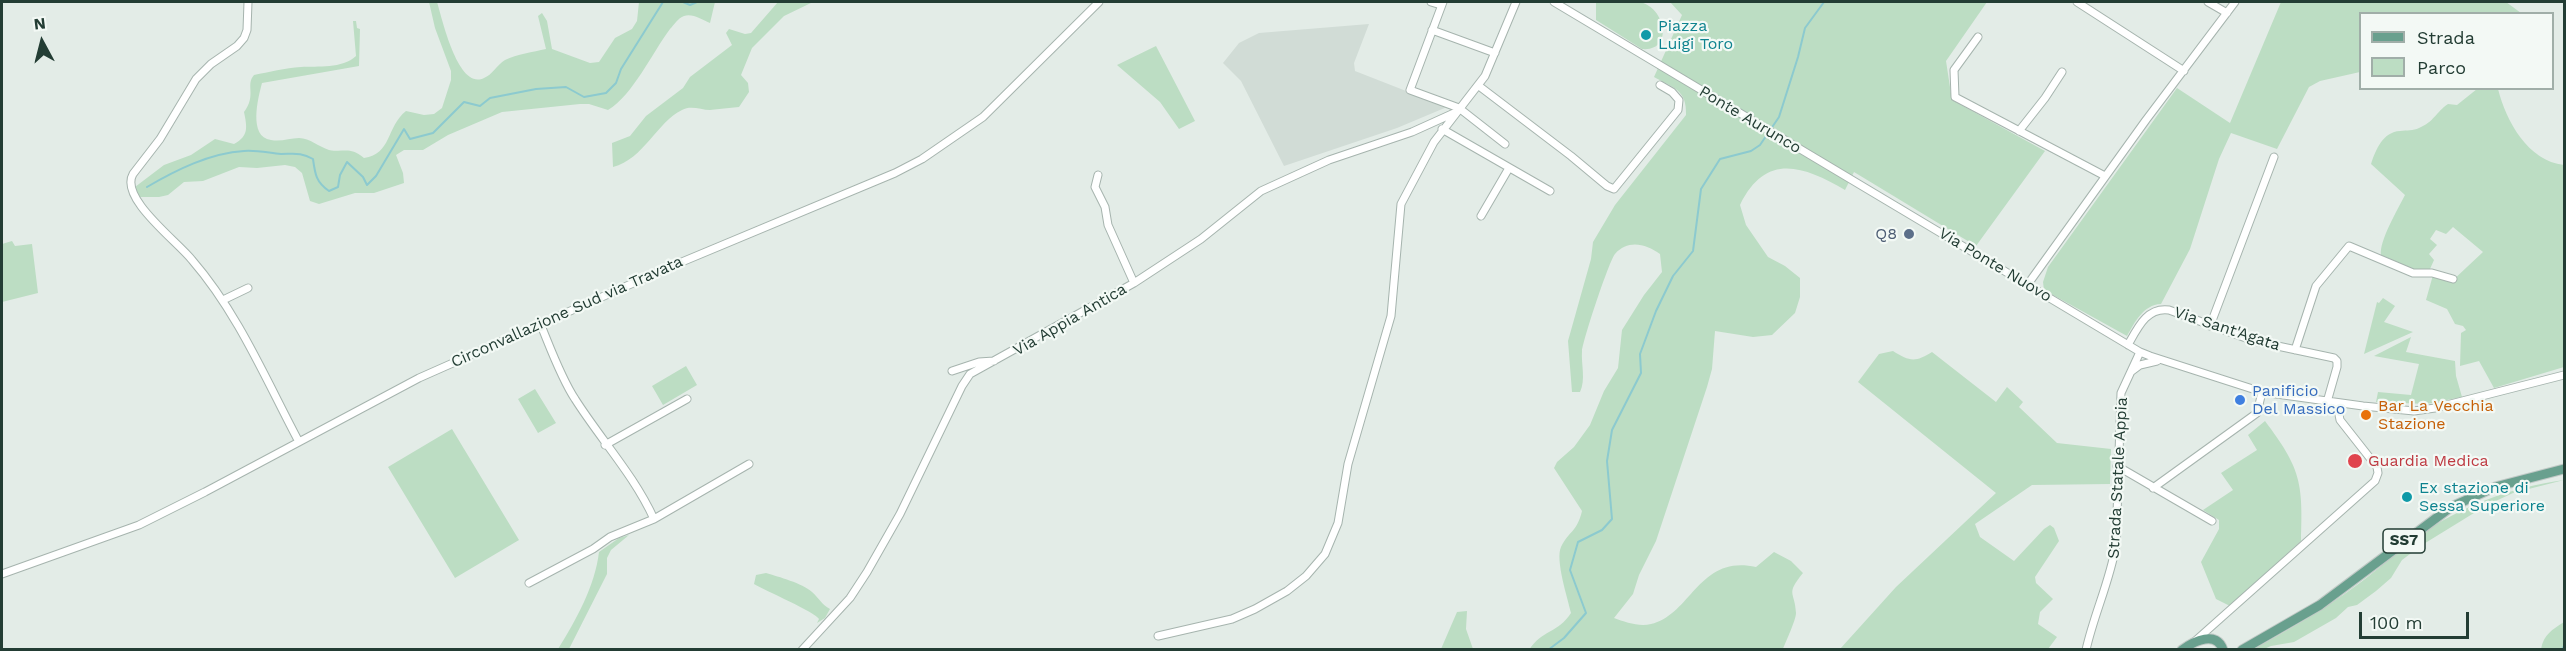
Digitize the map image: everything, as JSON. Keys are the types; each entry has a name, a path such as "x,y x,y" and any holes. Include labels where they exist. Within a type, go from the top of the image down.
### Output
{"main road":[{"name":"SS7","path":"2242,650 2320,605 2451,507 2495,487 2565,469"},
{"name":"SS7","path":"2182,650 2207,639 2221,646 2256,641"}],"street":[{"path":"248,2 247,30 244,38 196,79 160,139 130,179 131,189 142,208 179,244 233,315 299,442"},
{"name":"Circonvallazione Sud via Travata","path":"2,574 139,525 419,378 540,323 895,173 922,159 983,117 1099,2"},
{"path":"1431,2 1442,3 1410,90 1456,110 1505,144"},
{"name":"Via Appia Antica","path":"802,650 850,598 867,572 900,514 965,380 976,371 996,362 1134,283 1201,239 1251,198 1270,186 1329,160 1412,132 1456,110 1479,86 1516,2"},
{"name":"Ponte Aurunco","path":"1554,2 1850,179"},
{"path":"2077,2 2184,71"},
{"path":"2208,2 2227,13"},
{"path":"2028,284 2105,176 2235,2"},
{"path":"1432,30 1495,53"},
{"path":"1978,38 1954,70 1955,97 2105,176"},
{"path":"2019,130 2045,98 2062,72"},
{"path":"1479,86 1607,186 1614,189 1678,110 1678,100 1672,92 1660,85"},
{"path":"1158,636 1222,622 1255,609 1287,591 1306,576 1324,554 1338,523 1348,464 1391,315 1401,204 1442,129 1456,110"},
{"path":"1442,129 1550,190"},
{"path":"2210,326 2274,157"},
{"path":"1480,216 1509,168"},
{"path":"1098,175 1095,187 1105,207 1108,225 1134,283"},
{"name":"Via Ponte Nuovo","path":"1850,179 2140,352"},
{"path":"2295,350 2316,286 2349,246 2413,273 2432,273 2453,279"},
{"path":"223,300 248,288"},
{"name":"Via Sant'Agata","path":"2128,345 2144,319 2152,311 2159,308 2169,310 2254,341 2334,358 2337,361 2327,402"},
{"path":"540,323 573,396 605,445 632,479 654,519"},
{"name":"Strada Statale Appia","path":"2086,650 2114,556 2121,393 2140,352 2262,392 2337,404 2414,411 2435,408 2565,375"},
{"name":"Strada Statale Appia","path":"2128,374 2150,361 2168,362"},
{"path":"952,371 979,362 996,362"},
{"path":"2153,488 2257,413 2262,392"},
{"path":"605,445 687,399"},
{"path":"2194,643 2375,481 2377,467 2340,420 2337,404"},
{"path":"529,583 593,549 610,537 654,519 748,464"},
{"path":"2117,466 2212,521"},
{"path":"2216,623 2214,633 2221,646"}],"shaded area":[{"path":"1369,24 1354,63 1355,71 1447,107 1397,128 1284,166 1241,81 1223,63 1239,43 1259,33"}],"green space":[{"name":"Piazza Luigi Toro","path":"1635,1 1649,6 1656,12 1663,29 1659,44 1652,48 1642,49 1596,20 1596,2"},
{"path":"429,2 437,2 447,37 459,64 466,74 475,79 487,77 502,62 510,58 546,49 538,16 542,13 547,21 552,49 590,63 599,62 615,38 632,29 637,21 639,2 715,2 710,23 690,15 678,20 634,84 608,110 589,104 580,104 502,112 448,135 423,150 404,150 396,155 404,183 374,193 355,193 319,204 310,201 302,173 295,167 285,165 239,167 203,181 184,182 168,195 159,197 139,197 135,192 135,187 164,165 191,155 215,139 234,144 239,141 245,134 244,112 250,100 250,83 254,75 277,70 337,65 356,56 353,21 356,21 357,28 360,29 359,66 262,83 257,107 257,125 259,132 271,140 303,138 329,150 351,151 364,158 380,151 406,111 424,115 434,114 442,108 451,80 451,71 435,28"},
{"path":"778,2 813,2 784,16 752,48 741,75 748,83 749,92 739,107 682,110 665,123 642,149 624,163 613,167 612,143 630,136 646,116 683,88 690,77 732,45 726,33 729,29 745,34 751,33"},
{"path":"1670,2 1987,2 1946,61 1952,100 2045,151 1976,246 1854,172 1845,190 1800,170 1774,171 1761,177 1750,188 1740,205 1746,225 1768,257 1785,266 1800,278 1800,297 1795,313 1772,335 1753,337 1715,331 1712,369 1707,387 1656,541 1639,575 1633,594 1614,618 1642,625 1651,624 1665,618 1708,577 1721,569 1737,565 1756,567 1774,552 1791,561 1803,573 1794,585 1792,593 1796,616 1783,649 1529,650 1534,643 1566,620 1571,613 1561,570 1560,553 1564,542 1578,523 1582,511 1554,468 1557,462 1574,447 1590,425 1604,391 1618,368 1622,330 1662,272 1660,254 1649,248 1631,245 1620,249 1615,254 1602,285 1583,344 1582,387 1580,392 1572,392 1568,341 1591,259 1593,242 1615,205 1686,115 1682,95 1673,87 1654,77 1682,15"},
{"path":"2281,2 2506,2 2520,12 2359,12 2359,72 2320,81 2309,87 2277,149 2231,133 2219,159 2190,249 2161,304 2144,311 2127,336 2044,290 2043,282 2048,267 2177,88 2230,123"},
{"path":"1156,46 1195,121 1179,129 1160,102 1117,65"},
{"path":"2476,90 2498,90 2507,114 2520,138 2540,156 2564,165 2564,367 2494,388 2479,361 2460,366 2461,333 2466,330 2463,326 2455,324 2447,309 2426,300 2433,275 2451,282 2483,252 2453,227 2446,234 2436,230 2430,239 2437,245 2429,254 2434,260 2430,269 2415,270 2381,255 2386,234 2405,195 2371,164 2378,147 2389,134 2424,126 2448,104 2457,105"},
{"path":"12,241 15,246 32,244 38,293 2,302 2,244"},
{"path":"2383,298 2395,306 2384,322 2413,332 2364,354 2377,302 2379,303"},
{"path":"2411,337 2406,352 2455,361 2456,376 2462,397 2427,404 2376,402 2378,392 2411,395 2419,364 2374,356"},
{"path":"1893,351 1912,359 1921,358 1932,352 1996,402 2007,387 2023,402 2019,407 2057,443 2111,449 2110,484 2032,485 1975,524 1980,537 2014,561 2044,529 2050,525 2054,528 2059,541 2035,577 2036,583 2053,599 2040,612 2038,624 2057,637 2048,649 1840,649 1896,587 1996,493 1858,382 1879,354"},
{"path":"686,366 697,385 663,405 652,386"},
{"path":"535,389 556,423 538,433 518,399"},
{"path":"2265,421 2286,452 2297,477 2301,504 2301,541 2230,606 2216,599 2201,562 2219,529 2219,520 2203,510 2233,490 2221,473 2257,450 2248,435"},
{"path":"452,429 519,540 455,578 388,467"},
{"path":"2564,480 2513,493 2487,505 2422,545 2402,560 2391,578 2376,591 2357,605 2348,607 2336,618 2294,642 2252,650 2331,603 2417,537 2451,516 2506,493"},
{"path":"629,535 611,550 607,558 607,574 569,649 558,649 578,615 589,590 599,552 619,538"},
{"path":"766,573 796,583 812,592 830,609 825,618 817,623 819,619 816,616 754,584 756,575"},
{"path":"1467,611 1466,629 1473,649 1441,649 1457,612"},
{"path":"2564,622 2564,649 2541,649 2546,636"}],"waterway":[{"path":"147,187 206,159 231,152 249,151 305,155 313,159 319,181 329,191 338,187 340,175 347,162 363,177 367,185 376,176 404,129 410,139 433,133 464,102 480,106 490,98 536,89 566,87 584,97 606,93 616,83 621,69 663,2"},
{"path":"683,2 690,5 697,2"},
{"path":"1548,650 1564,638 1586,613 1570,570 1578,542 1602,530 1612,519 1607,461 1612,430 1641,373 1640,354 1656,311 1673,276 1693,251 1701,189 1720,159 1751,151 1760,145 1779,117 1805,28 1824,2"},
{"path":"2562,650 2564,646"}],"place":[{"name":"Piazza Luigi Toro","path":"1646,35"},
{"name":"Q8","path":"1909,234"},
{"name":"Panificio Del Massico","path":"2240,400"},
{"name":"Bar La Vecchia Stazione","path":"2366,415"},
{"name":"Guardia Medica","path":"2355,461"},
{"name":"Ex stazione di Sessa Superiore","path":"2407,497"}]}
